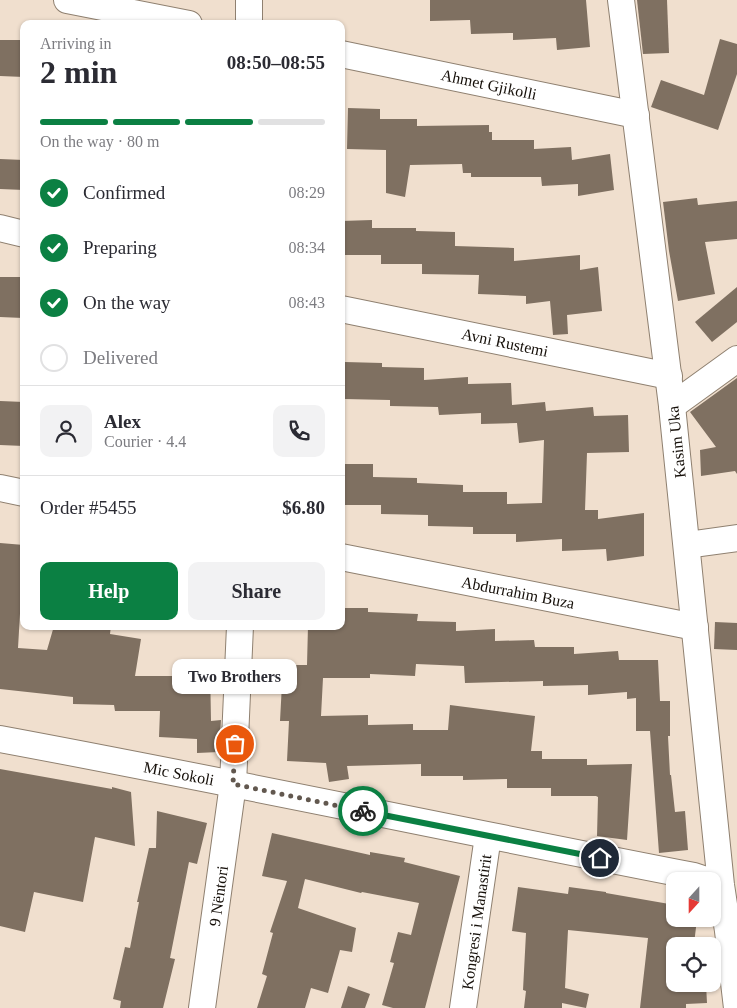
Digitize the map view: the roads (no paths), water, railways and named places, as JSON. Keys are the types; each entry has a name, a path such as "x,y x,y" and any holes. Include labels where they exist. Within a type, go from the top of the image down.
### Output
{"street":[{"path":"67,0 169,20"},
{"path":"249,0 249,20"},
{"name":"Kasim Uka","path":"621,0 669,376 737,1008"},
{"name":"Ahmet Gjikolli","path":"345,55 636,114"},
{"path":"0,228 20,233"},
{"name":"Avni Rustemi","path":"345,309 669,376"},
{"path":"672,406 737,359"},
{"path":"0,488 20,492"},
{"path":"687,545 737,538"},
{"name":"Abdurrahim Buza","path":"345,558 695,627"},
{"name":"9 Nëntori","path":"202,1008 233,784 240,630"},
{"name":"Mic Sokoli","path":"0,739 694,876 723,887"},
{"name":"Kongresi i Manastirit","path":"463,1008 488,836"}],"place":[{"name":"Two Brothers","path":"235,744"}]}
